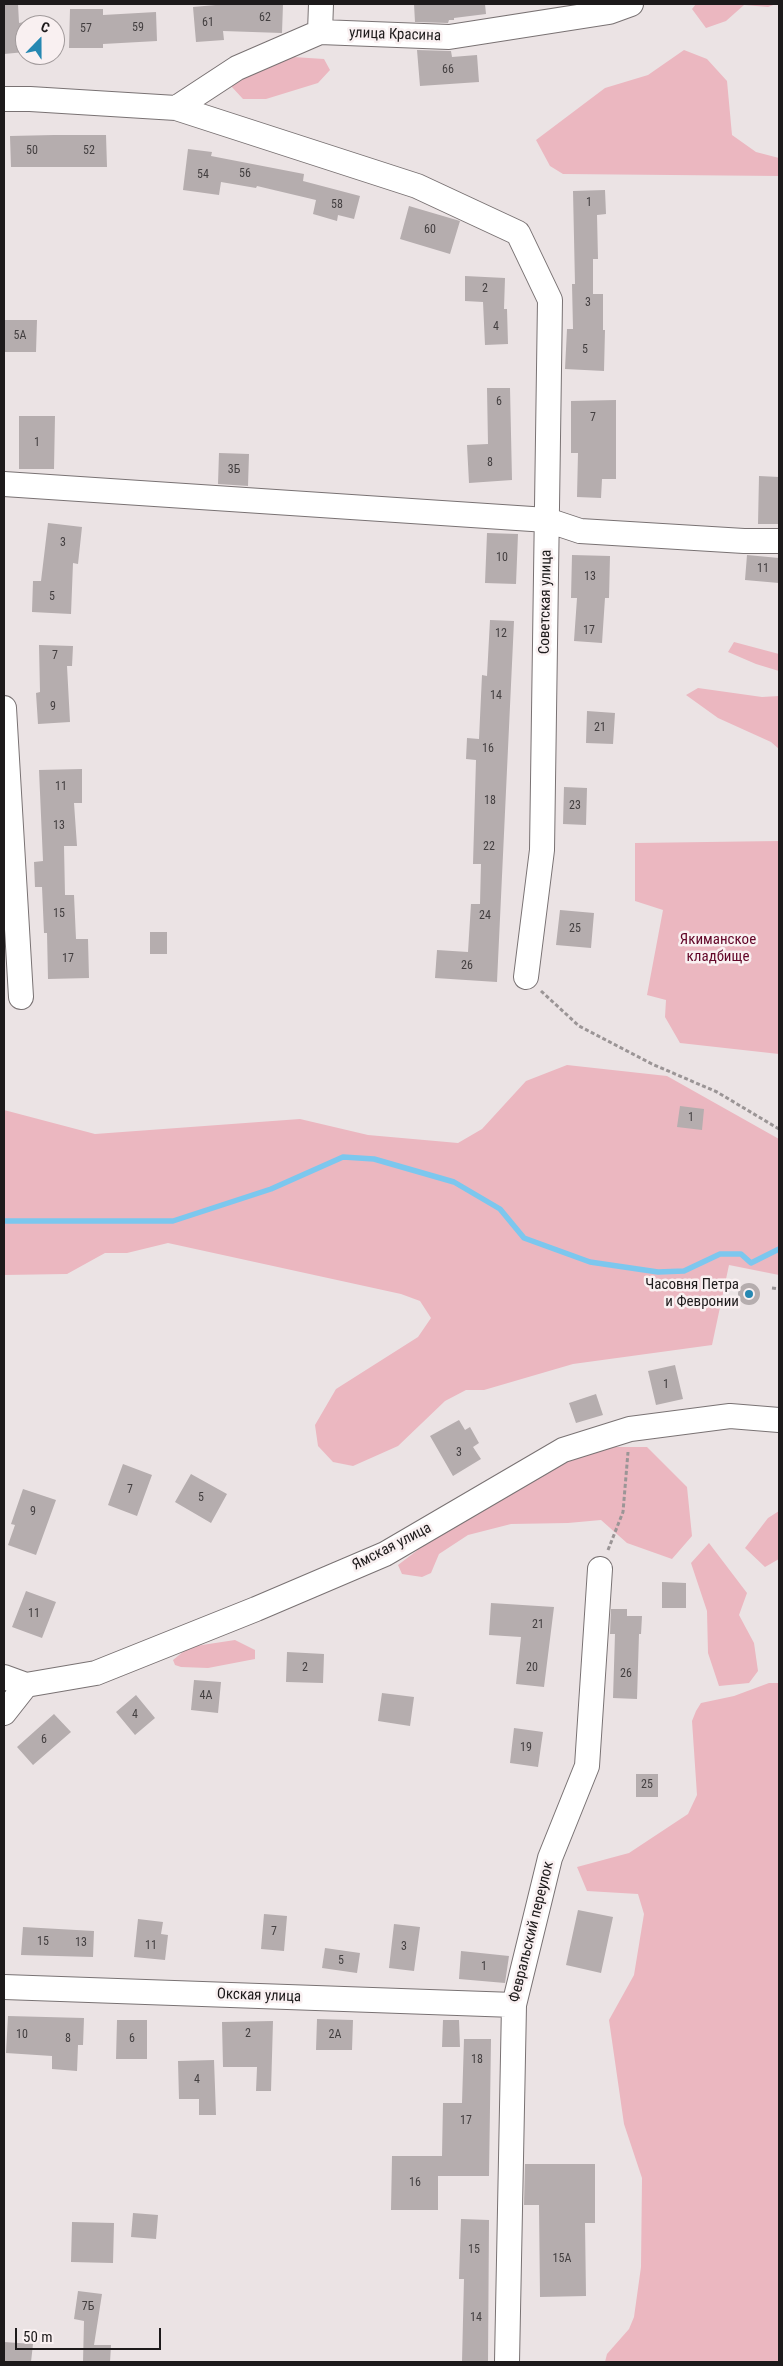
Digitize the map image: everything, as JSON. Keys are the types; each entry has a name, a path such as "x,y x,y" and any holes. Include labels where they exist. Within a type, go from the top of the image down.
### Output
{"street":[{"path":"320,32 321,4"},
{"name":"улица Красина","path":"176,108 237,68 320,32 449,37 609,12 631,4"},
{"path":"4,99 30,98 176,108"},
{"name":"Советская улица","path":"176,108 417,186 518,233 550,300 542,850 526,977"},
{"path":"4,484 547,520 580,531 744,542 779,541"},
{"path":"4,708 21,996"},
{"name":"Ямская улица","path":"4,1677 26,1685 96,1673 256,1610 385,1554 563,1450 630,1430 730,1416 779,1420"},
{"name":"Февральский переулок","path":"507,2362 514,2005 550,1858 587,1766 600,1569"},
{"path":"4,1713 26,1685"},
{"name":"Окская улица","path":"4,1987 514,2005"}],"path":[{"path":"526,977 579,1026 652,1064 717,1092 779,1129"},
{"path":"772,1288 779,1290"},
{"path":"600,1569 623,1512 630,1430"}],"green space":[{"path":"696,4 776,4 768,7 744,5 726,21 706,28 692,9"},
{"path":"684,50 707,59 727,81 732,135 756,152 779,158 779,176 563,174 550,166 536,140 605,88 648,75"},
{"path":"293,57 324,59 330,70 318,83 266,99 243,99 231,86 246,72"},
{"path":"734,642 779,654 779,671 728,652"},
{"path":"698,688 762,697 779,696 779,749 771,742 718,718 686,695"},
{"name":"Якиманское кладбище","path":"779,841 779,1054 680,1043 665,1017 666,1000 647,995 663,910 635,901 635,843"},
{"path":"567,1065 667,1076 779,1139 779,1275 729,1265 712,1345 573,1364 484,1390 466,1390 445,1401 398,1446 353,1466 333,1462 318,1446 315,1425 336,1389 418,1337 431,1318 420,1301 401,1294 168,1243 127,1253 105,1253 67,1274 4,1275 4,1110 95,1134 300,1119 368,1135 458,1143 482,1129 526,1081"},
{"path":"611,1447 647,1447 687,1487 692,1536 672,1559 627,1543 601,1520 568,1523 511,1524 468,1535 439,1554 431,1573 422,1577 402,1574 398,1565 436,1536 564,1463"},
{"path":"779,1511 779,1559 765,1567 745,1548 768,1518"},
{"path":"709,1543 747,1593 739,1615 754,1643 758,1671 749,1683 719,1686 708,1653 707,1611 691,1563"},
{"path":"235,1640 255,1650 255,1659 208,1668 181,1667 175,1665 173,1660 189,1647"},
{"path":"769,1683 779,1683 779,2362 605,2362 607,2354 629,2329 634,2317 641,2267 642,2178 624,2124 609,2020 634,1975 644,1914 638,1894 587,1891 577,1867 629,1853 688,1814 697,1795 692,1721 696,1711 701,1703 734,1696"}],"building":[{"path":"4,4 18,4 19,15 15,15 15,53 4,54"},
{"path":"227,4 283,4 282,33 223,31 224,40 196,42 193,7"},
{"path":"414,4 485,4 486,14 454,18 454,20 449,20 448,23 415,22"},
{"path":"70,9 103,9 103,15 156,12 157,41 103,44 103,48 69,48"},
{"path":"417,50 451,51 452,57 477,55 479,82 420,86"},
{"path":"106,135 107,167 11,167 10,136"},
{"path":"188,149 212,152 211,156 304,174 303,181 360,196 354,219 338,215 337,221 313,214 316,200 257,186 256,188 221,182 219,195 183,190"},
{"path":"605,190 606,214 597,215 598,259 593,259 593,294 603,294 603,330 605,330 604,371 565,369 567,329 573,329 572,284 575,284 573,191"},
{"path":"409,206 460,221 450,254 400,239"},
{"path":"465,276 505,278 504,309 507,309 508,344 485,345 483,302 465,301"},
{"path":"4,320 37,320 36,352 4,352"},
{"path":"487,388 510,388 512,480 469,483 467,445 488,444"},
{"path":"616,400 616,479 602,479 601,498 577,497 578,453 571,453 571,401"},
{"path":"19,416 55,416 54,469 19,469"},
{"path":"219,453 249,454 248,486 218,484"},
{"path":"759,476 779,477 779,524 758,524"},
{"path":"48,523 82,527 78,564 73,563 71,614 32,612 33,581 41,581"},
{"path":"487,533 518,534 516,584 485,583"},
{"path":"572,555 610,556 609,598 605,598 602,643 574,641 577,598 571,598"},
{"path":"747,555 779,558 779,583 745,580"},
{"path":"490,620 514,621 497,982 435,978 437,950 468,952 471,904 480,904 481,864 473,864 476,760 466,759 467,738 479,739 482,675 487,676"},
{"path":"39,645 73,646 72,666 67,666 70,722 38,724 36,693 40,692"},
{"path":"587,711 615,713 613,744 586,743"},
{"path":"82,769 82,803 74,803 77,846 64,846 65,895 74,895 76,939 88,939 89,978 48,979 47,933 44,933 42,887 35,887 34,862 43,861 39,770"},
{"path":"564,787 587,788 586,825 563,824"},
{"path":"560,910 594,913 591,948 556,945"},
{"path":"150,932 167,932 167,954 150,954"},
{"path":"680,1106 704,1109 702,1130 677,1127"},
{"name":"Часовня Петра и Февронии","path":"749,1283 757,1286 760,1294 757,1302 749,1305 741,1302 738,1294 741,1286"},
{"path":"675,1365 683,1399 656,1405 648,1371"},
{"path":"596,1394 603,1415 576,1423 569,1403"},
{"path":"459,1420 465,1430 470,1427 479,1443 473,1447 481,1459 453,1476 430,1436"},
{"path":"123,1464 152,1475 137,1516 108,1505"},
{"path":"191,1474 227,1494 211,1523 175,1502"},
{"path":"23,1489 56,1500 36,1555 8,1545 15,1525 11,1524"},
{"path":"662,1582 686,1583 686,1608 662,1608"},
{"path":"26,1591 56,1602 42,1638 12,1627"},
{"path":"491,1603 554,1607 544,1687 516,1684 521,1637 489,1635"},
{"path":"611,1609 627,1609 627,1616 642,1616 641,1634 639,1634 637,1699 613,1698 615,1634 610,1634"},
{"path":"287,1652 324,1654 323,1683 286,1682"},
{"path":"194,1680 221,1682 218,1713 191,1710"},
{"path":"382,1693 414,1697 410,1726 378,1721"},
{"path":"136,1695 155,1718 135,1735 116,1712"},
{"path":"54,1714 71,1732 33,1765 17,1747"},
{"path":"514,1728 543,1732 538,1767 510,1763"},
{"path":"636,1774 658,1774 658,1797 636,1797"},
{"path":"578,1910 613,1917 601,1973 566,1965"},
{"path":"264,1914 287,1916 284,1951 261,1949"},
{"path":"138,1919 163,1922 161,1934 168,1935 165,1960 134,1957"},
{"path":"394,1924 420,1927 414,1971 389,1968"},
{"path":"23,1927 94,1931 93,1957 21,1955"},
{"path":"325,1948 360,1953 357,1973 322,1968"},
{"path":"461,1951 509,1956 505,1983 459,1979"},
{"path":"8,2016 84,2018 83,2045 78,2045 77,2071 52,2069 52,2056 6,2053"},
{"path":"317,2019 353,2020 352,2050 316,2050"},
{"path":"117,2020 147,2020 147,2059 116,2059"},
{"path":"443,2020 459,2020 460,2047 442,2047"},
{"path":"273,2021 271,2091 256,2091 257,2067 223,2067 222,2022"},
{"path":"464,2039 491,2039 489,2176 438,2176 438,2210 391,2210 392,2156 442,2156 443,2103 462,2103"},
{"path":"214,2060 216,2115 199,2115 199,2099 179,2099 178,2061"},
{"path":"525,2164 595,2164 595,2223 585,2223 586,2296 540,2297 539,2205 524,2205"},
{"path":"133,2213 158,2215 156,2239 131,2237"},
{"path":"461,2219 489,2220 488,2362 462,2362 464,2279 459,2279"},
{"path":"72,2222 114,2223 113,2263 71,2262"},
{"path":"78,2291 102,2294 94,2345 111,2345 110,2362 83,2362 84,2321 74,2319"},
{"path":"4,2342 33,2344 31,2362 4,2362"}],"waterway":[{"path":"4,1221 173,1221 271,1189 343,1157 374,1159 454,1182 500,1209 524,1238 590,1262 658,1272 684,1271 720,1254 741,1254 751,1263 779,1249"}],"place":[{"name":"Часовня Петра и Февронии","path":"749,1294"}]}
